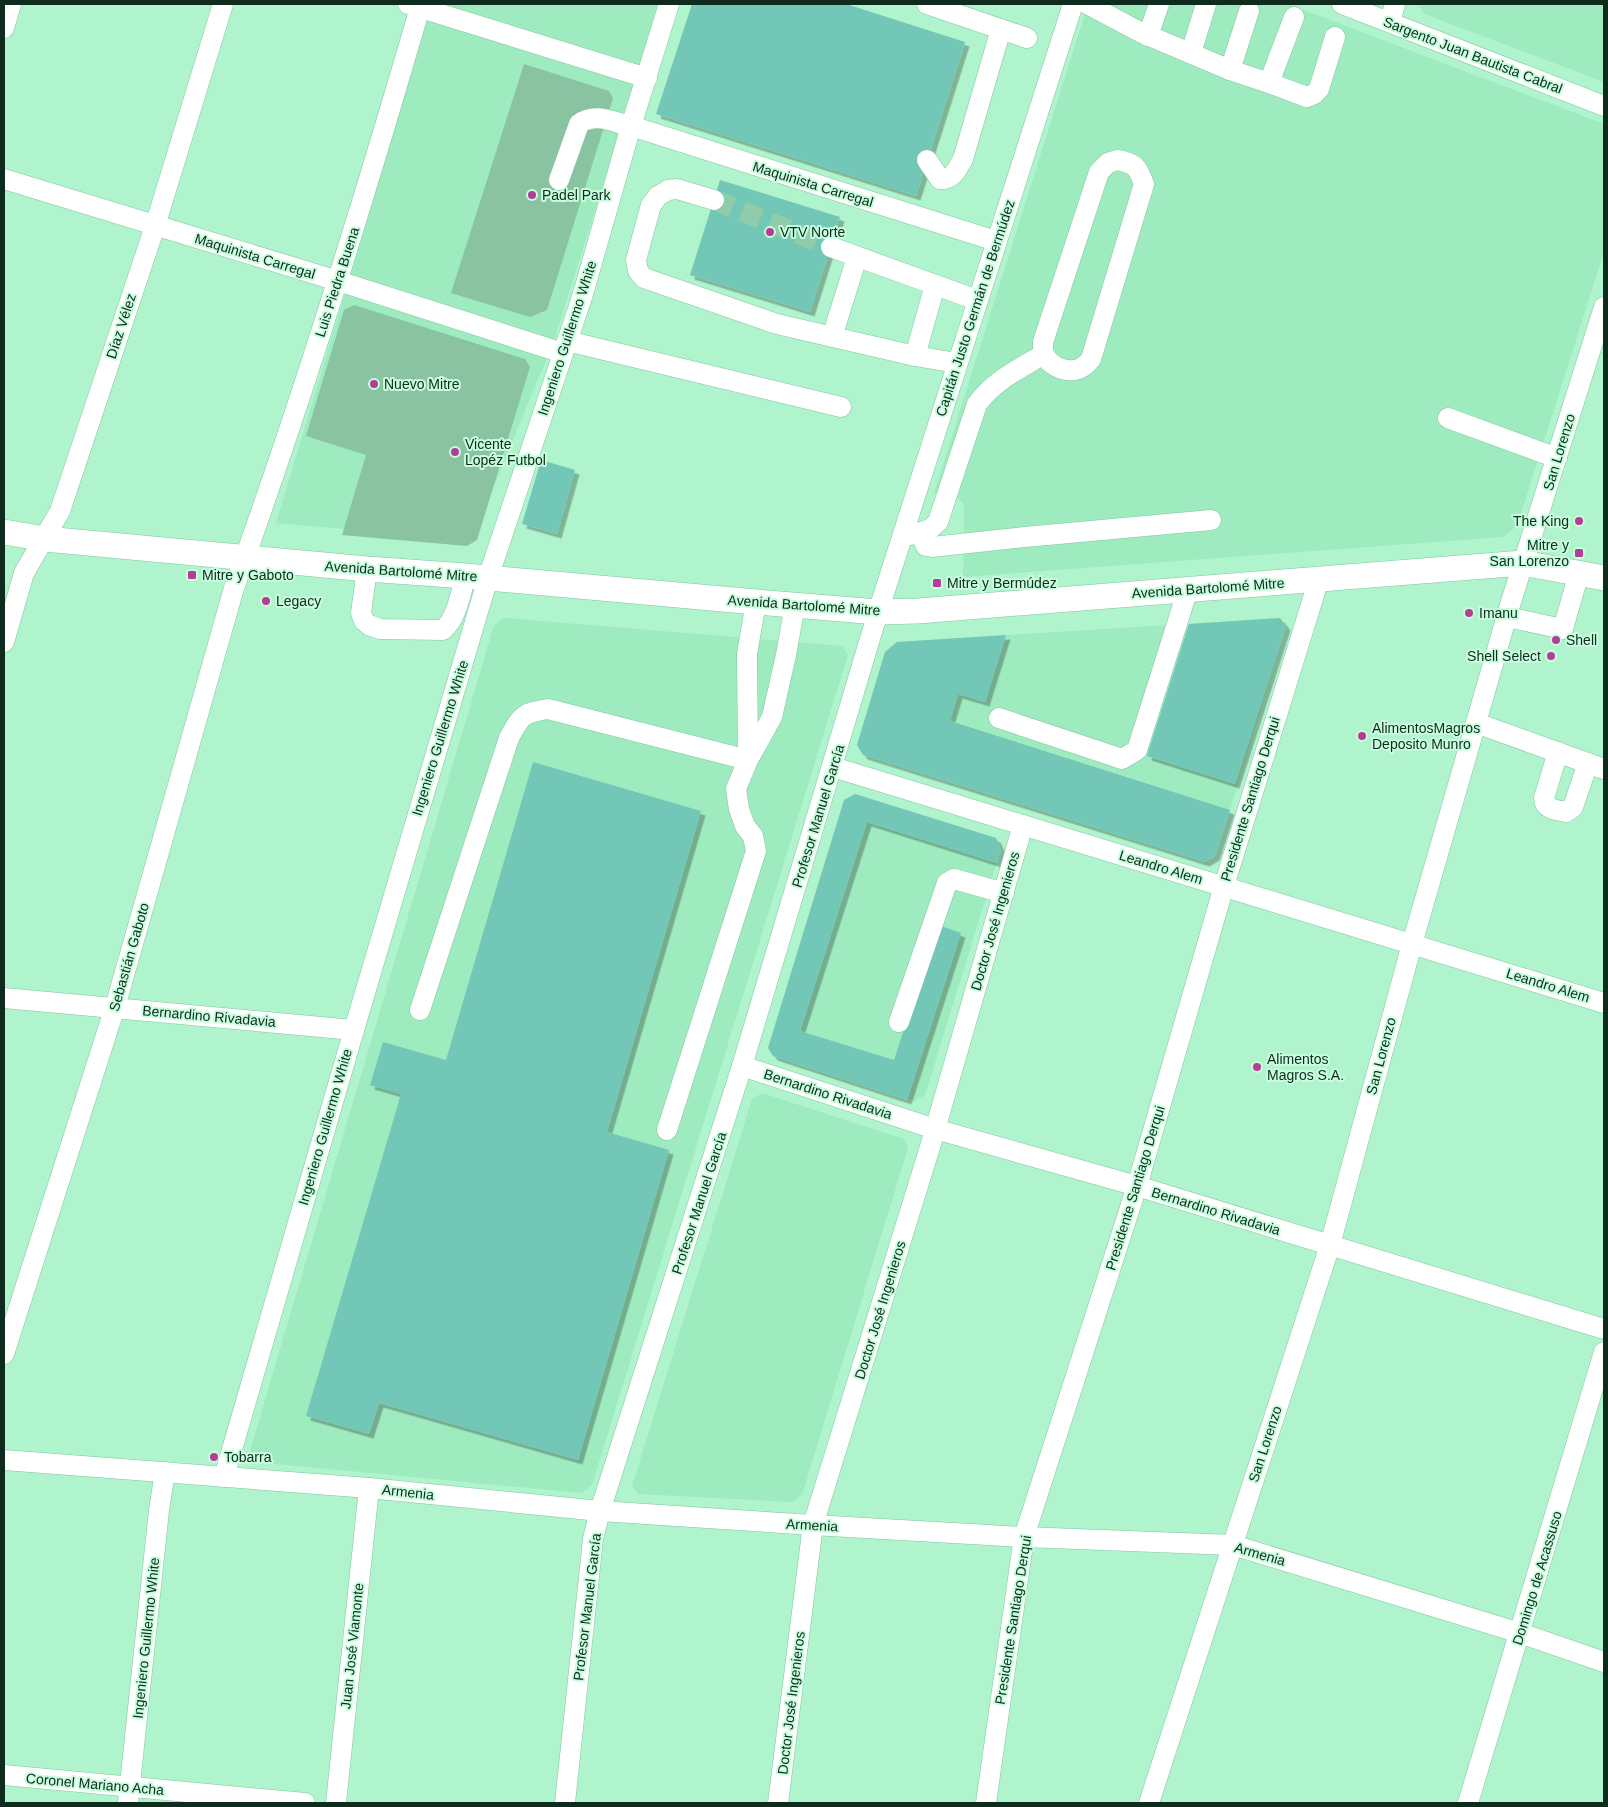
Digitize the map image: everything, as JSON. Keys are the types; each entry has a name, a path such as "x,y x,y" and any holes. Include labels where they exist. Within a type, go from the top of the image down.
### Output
{"main road":[{"name":"Avenida Bartolomé Mitre","path":"4,532 45,539 245,558 878,612 918,611 1523,563 1604,578"}],"street":[{"path":"4,28 11,4"},
{"name":"Díaz Vélez","path":"4,642 24,573 60,511 155,226 223,4"},
{"name":"Ingeniero Guillermo White","path":"224,1477 354,1030 477,577 565,347 583,294 631,126 669,4"},
{"path":"927,4 1027,38"},
{"name":"Capitán Justo Germán de Bermúdez","path":"878,612 1072,4"},
{"path":"1087,4 1112,9 1148,36 1230,70 1307,96 1314,94 1318,89 1335,37"},
{"path":"1148,36 1159,4"},
{"path":"1191,53 1206,4"},
{"name":"Sargento Juan Bautista Cabral","path":"1342,4 1392,13 1604,106"},
{"path":"416,5 647,78"},
{"name":"Luis Piedra Buena","path":"245,558 338,281 416,5"},
{"path":"1230,70 1249,11"},
{"path":"1269,83 1294,17"},
{"path":"927,160 940,179 946,179 954,174 963,159 1000,29"},
{"name":"Maquinista Carregal","path":"560,180 579,124 586,118 594,117 631,126 996,241"},
{"path":"1117,160 1129,162 1139,170 1144,184 1091,359 1084,367 1075,370 1063,370 1051,364 1044,354 1043,342 1099,172 1108,163 1117,160"},
{"name":"Maquinista Carregal","path":"4,179 338,281 565,347 840,407"},
{"path":"714,200 677,189 668,190 658,196 651,205 636,260 638,271 644,278 778,324 916,356 957,363"},
{"path":"831,247 977,300"},
{"path":"832,337 857,257"},
{"path":"916,356 935,286"},
{"name":"San Lorenzo","path":"1149,1803 1330,1245 1412,944 1476,723 1523,563 1604,307"},
{"path":"902,537 923,533 930,530 938,522 977,404 987,390 1015,370 1044,354"},
{"path":"1448,418 1557,458"},
{"path":"923,533 926,546 932,547 1025,536 1211,520"},
{"name":"Sebastián Gaboto","path":"4,1354 115,1007 234,588 245,558"},
{"path":"367,569 361,613 364,621 380,629 443,630 450,624 477,577"},
{"path":"1507,617 1563,629 1580,573"},
{"name":"Presidente Santiago Derqui","path":"986,1803 1024,1536 1136,1186 1224,886 1319,579"},
{"path":"999,718 1122,759 1137,750 1188,589"},
{"path":"748,760 747,654 756,602"},
{"path":"668,1130 756,851 752,836 745,826 739,809 736,789 748,760 772,717 795,605"},
{"name":"Profesor Manuel García","path":"565,1803 593,1539 600,1511 742,1066 878,612"},
{"path":"420,1010 509,738 518,720 530,712 548,709 748,760"},
{"path":"1476,723 1558,752 1596,766 1573,807 1566,812 1547,807 1544,803 1558,752"},
{"name":"Leandro Alem","path":"833,767 1604,1002"},
{"name":"Doctor José Ingenieros","path":"778,1803 813,1525 935,1130 1024,824"},
{"path":"899,1022 948,883 954,879 1004,893"},
{"name":"Bernardino Rivadavia","path":"4,998 354,1030"},
{"name":"Bernardino Rivadavia","path":"742,1066 935,1130 1136,1186 1604,1329"},
{"name":"Domingo de Acassuso","path":"1468,1803 1604,1352"},
{"name":"Armenia","path":"4,1460 369,1488 600,1511 813,1525 1233,1545 1520,1633 1604,1662"},
{"name":"Ingeniero Guillermo White","path":"129,1795 159,1510 165,1472"},
{"name":"Juan José Viamonte","path":"336,1803 369,1488"},
{"name":"Coronel Mariano Acha","path":"4,1775 129,1795 305,1803"}],"shaded area":[{"path":"432,4 657,4 642,61 555,338 472,540 276,523"},
{"path":"1088,4 1288,4 1604,124 1604,252 1517,526 1503,537 963,577 964,504 958,498 934,493"},
{"path":"1419,4 1604,4 1604,82 1424,14"},
{"name":"Padel Park","path":"524,64 609,91 613,98 547,310 530,317 451,293"},
{"path":"354,305 525,359 530,367 477,540 467,546 342,535 366,455 306,436 344,310"},
{"path":"504,618 842,646 848,655 592,1485 581,1493 255,1462 249,1454 494,625"},
{"path":"1280,618 1286,626 1230,810 1215,856 1205,862 863,755 857,745 885,652 897,642"},
{"path":"855,794 996,838 1001,849 925,1095 915,1101 773,1056 768,1048 844,800"},
{"path":"762,1093 904,1139 908,1148 802,1495 792,1502 638,1494 632,1486 752,1099"}],"building":[{"path":"692,4 846,4 965,42 916,196 656,114"},
{"name":"VTV Norte","path":"720,180 840,217 810,312 690,275"},
{"path":"541,460 575,470 557,534 522,524"},
{"path":"1280,618 1286,626 1235,784 1147,756 1189,624"},
{"path":"1006,635 985,702 958,694 950,721 1230,810 1215,856 1205,862 863,755 857,745 885,652 897,642"},
{"path":"533,762 701,811 607,1132 669,1150 578,1460 379,1403 369,1434 306,1416 401,1094 370,1085 383,1042 446,1060"},
{"path":"855,794 996,838 1001,849 997,863 867,822 800,1031 894,1060 938,925 961,933 907,1100 773,1056 768,1048 844,800"}],"tunnel":[{"path":"714,200 831,247"}],"place":[{"name":"Padel Park","path":"532,195"},
{"name":"VTV Norte","path":"770,232"},
{"name":"Nuevo Mitre","path":"374,384"},
{"name":"Vicente Lopéz Futbol","path":"455,452"},
{"name":"The King","path":"1579,521"},
{"name":"Mitre y San Lorenzo","path":"1579,553"},
{"name":"Mitre y Gaboto","path":"192,575"},
{"name":"Mitre y Bermúdez","path":"937,583"},
{"name":"Legacy","path":"266,601"},
{"name":"Imanu","path":"1469,613"},
{"name":"Shell","path":"1556,640"},
{"name":"Shell Select","path":"1551,656"},
{"name":"AlimentosMagros Deposito Munro","path":"1362,736"},
{"name":"Alimentos Magros S.A.","path":"1257,1067"},
{"name":"Tobarra","path":"214,1457"}]}
